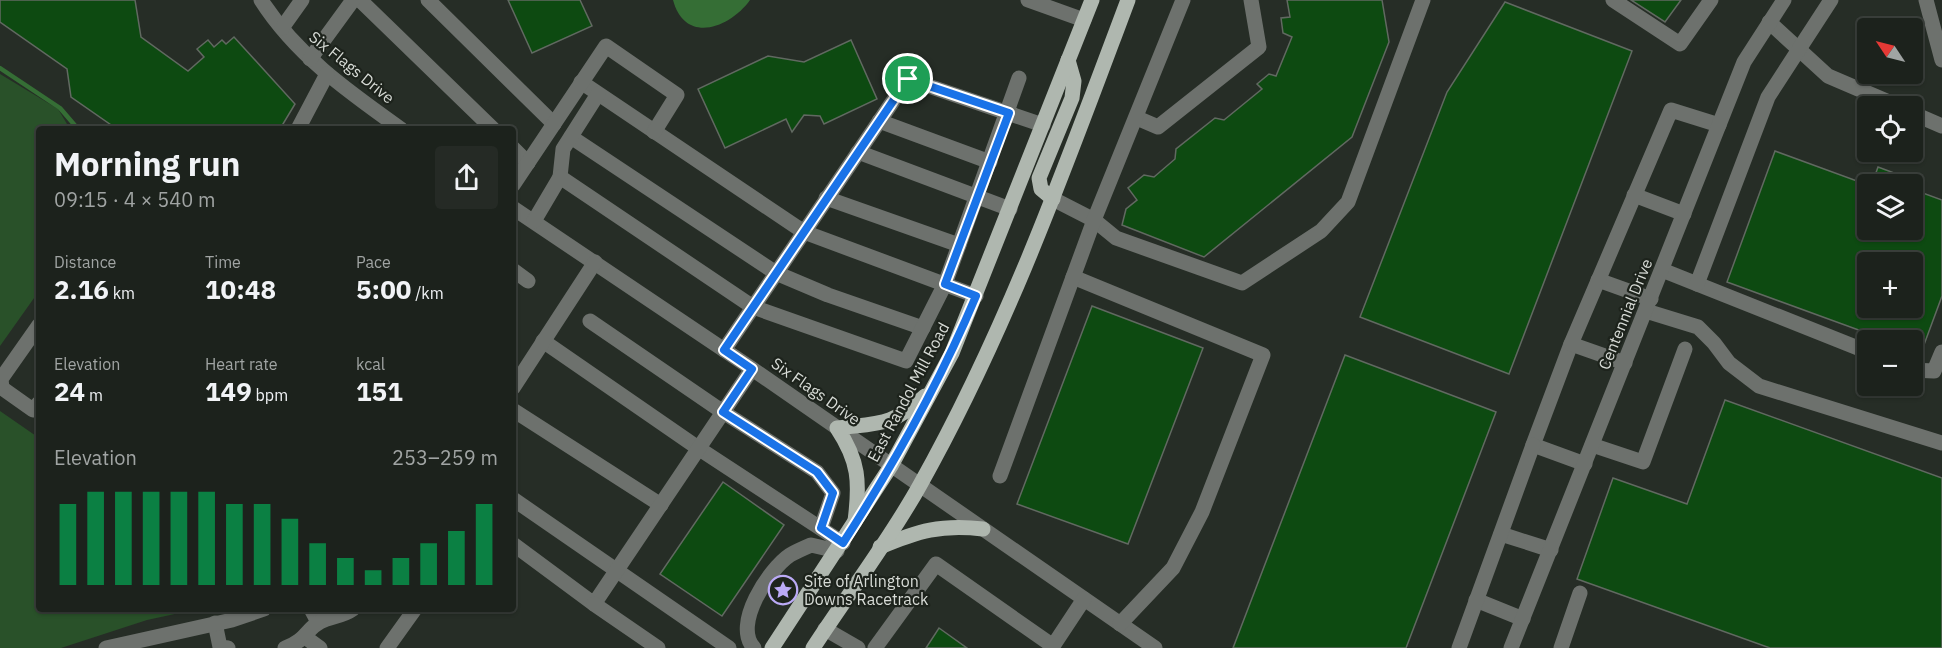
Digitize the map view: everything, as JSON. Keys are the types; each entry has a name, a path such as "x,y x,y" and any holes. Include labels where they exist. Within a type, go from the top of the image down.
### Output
{"main road":[{"name":"East Randol Mill Road","path":"772,648 891,466 952,354 1092,0"},
{"path":"813,648 920,486 980,371 1013,299 1053,199 1128,0"},
{"path":"1053,199 1041,189 1039,178 1072,98 1074,81 1068,60"},
{"path":"855,524 858,472 850,448 837,428 888,423 911,409 933,388"},
{"path":"880,547 913,533 942,526 982,529"}],"street":[{"name":"Six Flags Drive","path":"261,0 310,59 397,126"},
{"path":"282,28 302,0"},
{"path":"310,59 353,0"},
{"path":"360,0 491,126"},
{"path":"428,0 554,124"},
{"path":"1028,0 1084,20"},
{"path":"1000,476 1094,220 1183,0"},
{"path":"1137,118 1158,127 1259,47 1251,0"},
{"path":"1053,199 1094,220 1116,238 1242,283 1321,231 1348,202 1423,0"},
{"path":"1613,0 1680,44 1711,0"},
{"path":"1697,284 1768,98 1831,0"},
{"path":"1926,0 1942,60"},
{"name":"Centennial Drive","path":"1511,648 1744,62 1779,2"},
{"path":"1769,22 1828,76 1875,96"},
{"path":"516,180 606,46 677,95 654,132"},
{"path":"300,126 327,74"},
{"path":"560,177 753,307 906,362 945,284 1009,113 1019,78"},
{"path":"724,350 908,79 1043,125"},
{"path":"581,82 804,232 976,296"},
{"path":"534,221 560,177 563,149 598,94"},
{"path":"1458,648 1571,344 1671,110 1719,125"},
{"path":"1923,118 1942,126"},
{"path":"879,121 990,162"},
{"path":"572,136 776,273 828,295 923,328"},
{"path":"516,151 528,162"},
{"path":"858,152 1010,209"},
{"path":"1634,195 1684,214"},
{"path":"826,198 959,245"},
{"name":"Six Flags Drive","path":"516,210 752,369 1155,648"},
{"path":"516,383 595,262"},
{"path":"1662,270 1857,348"},
{"path":"516,272 528,280"},
{"path":"1073,277 1263,356 1202,512 1173,568 1120,624"},
{"path":"1598,280 1698,327 1729,363 1759,386 1942,443"},
{"path":"590,321 723,412 817,472 833,493 821,528"},
{"path":"36,329 1,380 2,388 36,408"},
{"path":"543,341 698,448 821,528 840,547"},
{"path":"1571,344 1625,363"},
{"path":"1592,445 1643,462 1685,349"},
{"path":"1923,371 1938,372 1942,352"},
{"path":"594,604 752,369"},
{"path":"516,412 660,505"},
{"path":"1533,445 1585,464"},
{"path":"516,501 729,648"},
{"path":"1501,534 1551,550"},
{"path":"754,648 750,644 747,629 755,598 773,572 789,556 811,545 840,547"},
{"path":"516,546 657,648"},
{"path":"875,648 936,564 1053,646 1084,599"},
{"path":"1561,648 1580,593"},
{"path":"1476,600 1523,619"},
{"path":"106,648 254,612"},
{"path":"285,648 300,643 315,616 344,615 348,612"},
{"path":"387,648 413,612"},
{"path":"215,623 222,648"},
{"path":"825,629 858,648"},
{"path":"305,637 320,648"}],"shaded area":[{"path":"673,0 750,0 731,18 720,24 697,27 687,23 679,14"},
{"path":"0,74 58,109 68,126 36,126 36,295 0,346"},
{"path":"0,411 36,436 36,612 184,612 147,620 61,648 0,648"}],"building":[{"path":"0,0 135,0 141,37 188,71 204,57 197,49 208,40 214,47 222,40 226,44 234,37 295,104 282,126 113,126 71,97 67,69 0,22"},
{"path":"508,0 580,0 592,26 532,53"},
{"path":"1287,0 1382,0 1389,42 1352,137 1204,257 1122,225 1126,209 1137,200 1128,188 1144,175 1154,177 1175,159 1176,149 1215,118 1224,120 1262,89 1257,84 1269,74 1276,76 1292,37 1283,33 1281,18 1290,17"},
{"path":"1631,0 1681,0 1665,22"},
{"path":"1505,2 1632,51 1509,374 1360,317 1447,92"},
{"path":"851,40 877,99 824,124 820,116 804,115 792,132 786,119 725,148 698,89 768,56 804,62"},
{"path":"1775,151 1857,181 1857,240 1923,240 1923,193 1942,200 1942,296 1923,347 1923,330 1859,330 1727,282"},
{"path":"1878,167 1897,174 1876,174"},
{"path":"1092,306 1203,348 1128,544 1017,504"},
{"path":"1345,355 1496,412 1406,648 1233,648"},
{"path":"1725,400 1942,478 1942,648 1770,648 1577,579 1613,478 1687,504"},
{"path":"723,482 784,525 722,616 660,574"},
{"path":"939,628 967,648 926,648"}],"waterway":[{"path":"0,68 60,108 75,126"}],"place":[{"name":"Site of Arlington Downs Racetrack","path":"783,590"}],"route":[{"path":"908,79 1009,113 945,284 976,296 952,354 891,466 843,543 821,528 833,493 817,472 723,412 752,369 724,350 908,79"}]}
